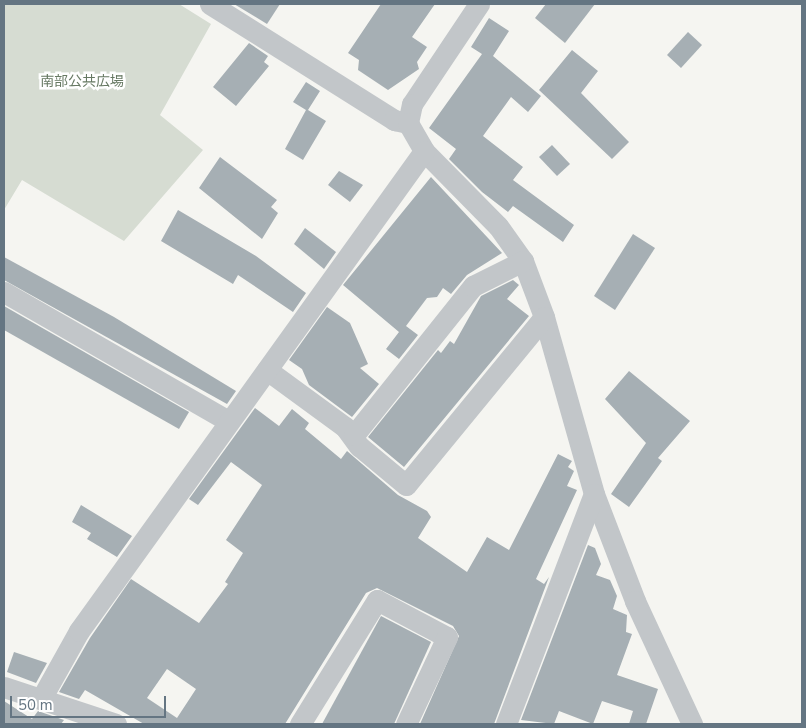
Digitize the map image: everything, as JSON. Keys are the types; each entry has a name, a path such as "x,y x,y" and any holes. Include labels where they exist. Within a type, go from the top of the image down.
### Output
{"street":[{"path":"210,4 394,120 408,124"},
{"path":"479,4 412,104 408,124 424,152 498,226 523,261 544,317 594,494 634,601 692,724"},
{"path":"40,699 79,631 228,420 267,370 424,152"},
{"path":"354,435 473,286 523,261"},
{"path":"4,292 228,420"},
{"path":"267,370 354,435 381,466 409,484 544,317"},
{"path":"506,724 594,494"},
{"path":"300,724 377,600 447,637 406,724"},
{"path":"4,687 94,721 116,724"}],"green space":[{"name":"南部公共広場","path":"4,4 179,4 211,24 160,115 203,150 124,241 22,180 4,210"}],"building":[{"path":"234,4 280,4 267,24"},
{"path":"381,4 435,4 412,37 427,47 417,62 419,69 388,90 358,70 359,60 348,53"},
{"path":"546,4 595,4 565,43 535,18"},
{"path":"489,18 509,31 493,56 541,96 528,112 511,97 483,136 523,167 513,180 574,225 563,242 513,206 508,212 482,192 449,159 456,149 429,128 482,54 471,47"},
{"path":"688,32 702,45 681,68 667,55"},
{"path":"249,43 268,56 264,62 269,66 236,106 213,87"},
{"path":"572,50 598,71 581,93 629,142 612,159 539,90"},
{"path":"306,82 320,91 308,110 326,121 303,160 285,149 306,110 293,102"},
{"path":"552,145 570,164 557,176 539,157"},
{"path":"220,157 277,200 271,207 278,213 262,239 199,188"},
{"path":"339,171 363,185 350,202 328,185"},
{"path":"431,177 502,253 467,275 451,294 443,288 437,297 427,298 406,326 418,335 399,359 386,349 399,332 343,285"},
{"path":"178,210 256,256 306,293 293,312 238,275 233,284 161,241"},
{"path":"305,228 336,252 324,269 294,244"},
{"path":"633,234 655,248 615,310 594,296"},
{"path":"4,257 114,317 236,391 227,404 4,280"},
{"path":"513,280 519,285 507,299 529,316 404,467 368,437 438,350 441,353 450,341 454,344 481,296"},
{"path":"4,306 189,412 179,429 4,330"},
{"path":"327,307 350,323 368,364 360,368 379,384 352,417 309,385 302,369 289,360"},
{"path":"629,371 690,421 658,458 662,461 629,507 611,494 646,443 605,399"},
{"path":"255,408 279,426 292,409 309,423 305,429 341,459 347,451 398,495 427,511 431,517 418,538 467,572 487,537 509,550 558,454 572,461 568,467 574,471 567,486 577,490 536,579 544,584 549,577 494,724 420,724 459,636 453,626 377,588 366,593 285,724 144,724 85,690 79,699 59,692 90,638 131,579 199,623 228,584 225,582 243,553 226,540 262,485 231,462 198,505 189,499","holes":["167,669 196,689 177,718 147,698"]},
{"path":"81,505 132,536 117,557 87,539 91,533 72,522"},
{"path":"588,545 595,548 601,564 596,575 610,580 617,596 613,609 627,615 626,632 632,634 617,675 658,689 646,724 629,724 633,711 602,701 593,724 559,711 554,724 521,720"},
{"path":"381,616 431,642 394,724 322,724"},
{"path":"14,652 47,663 36,683 7,672"},
{"path":"4,701 32,719 38,711 64,720 61,724 4,724"}]}
